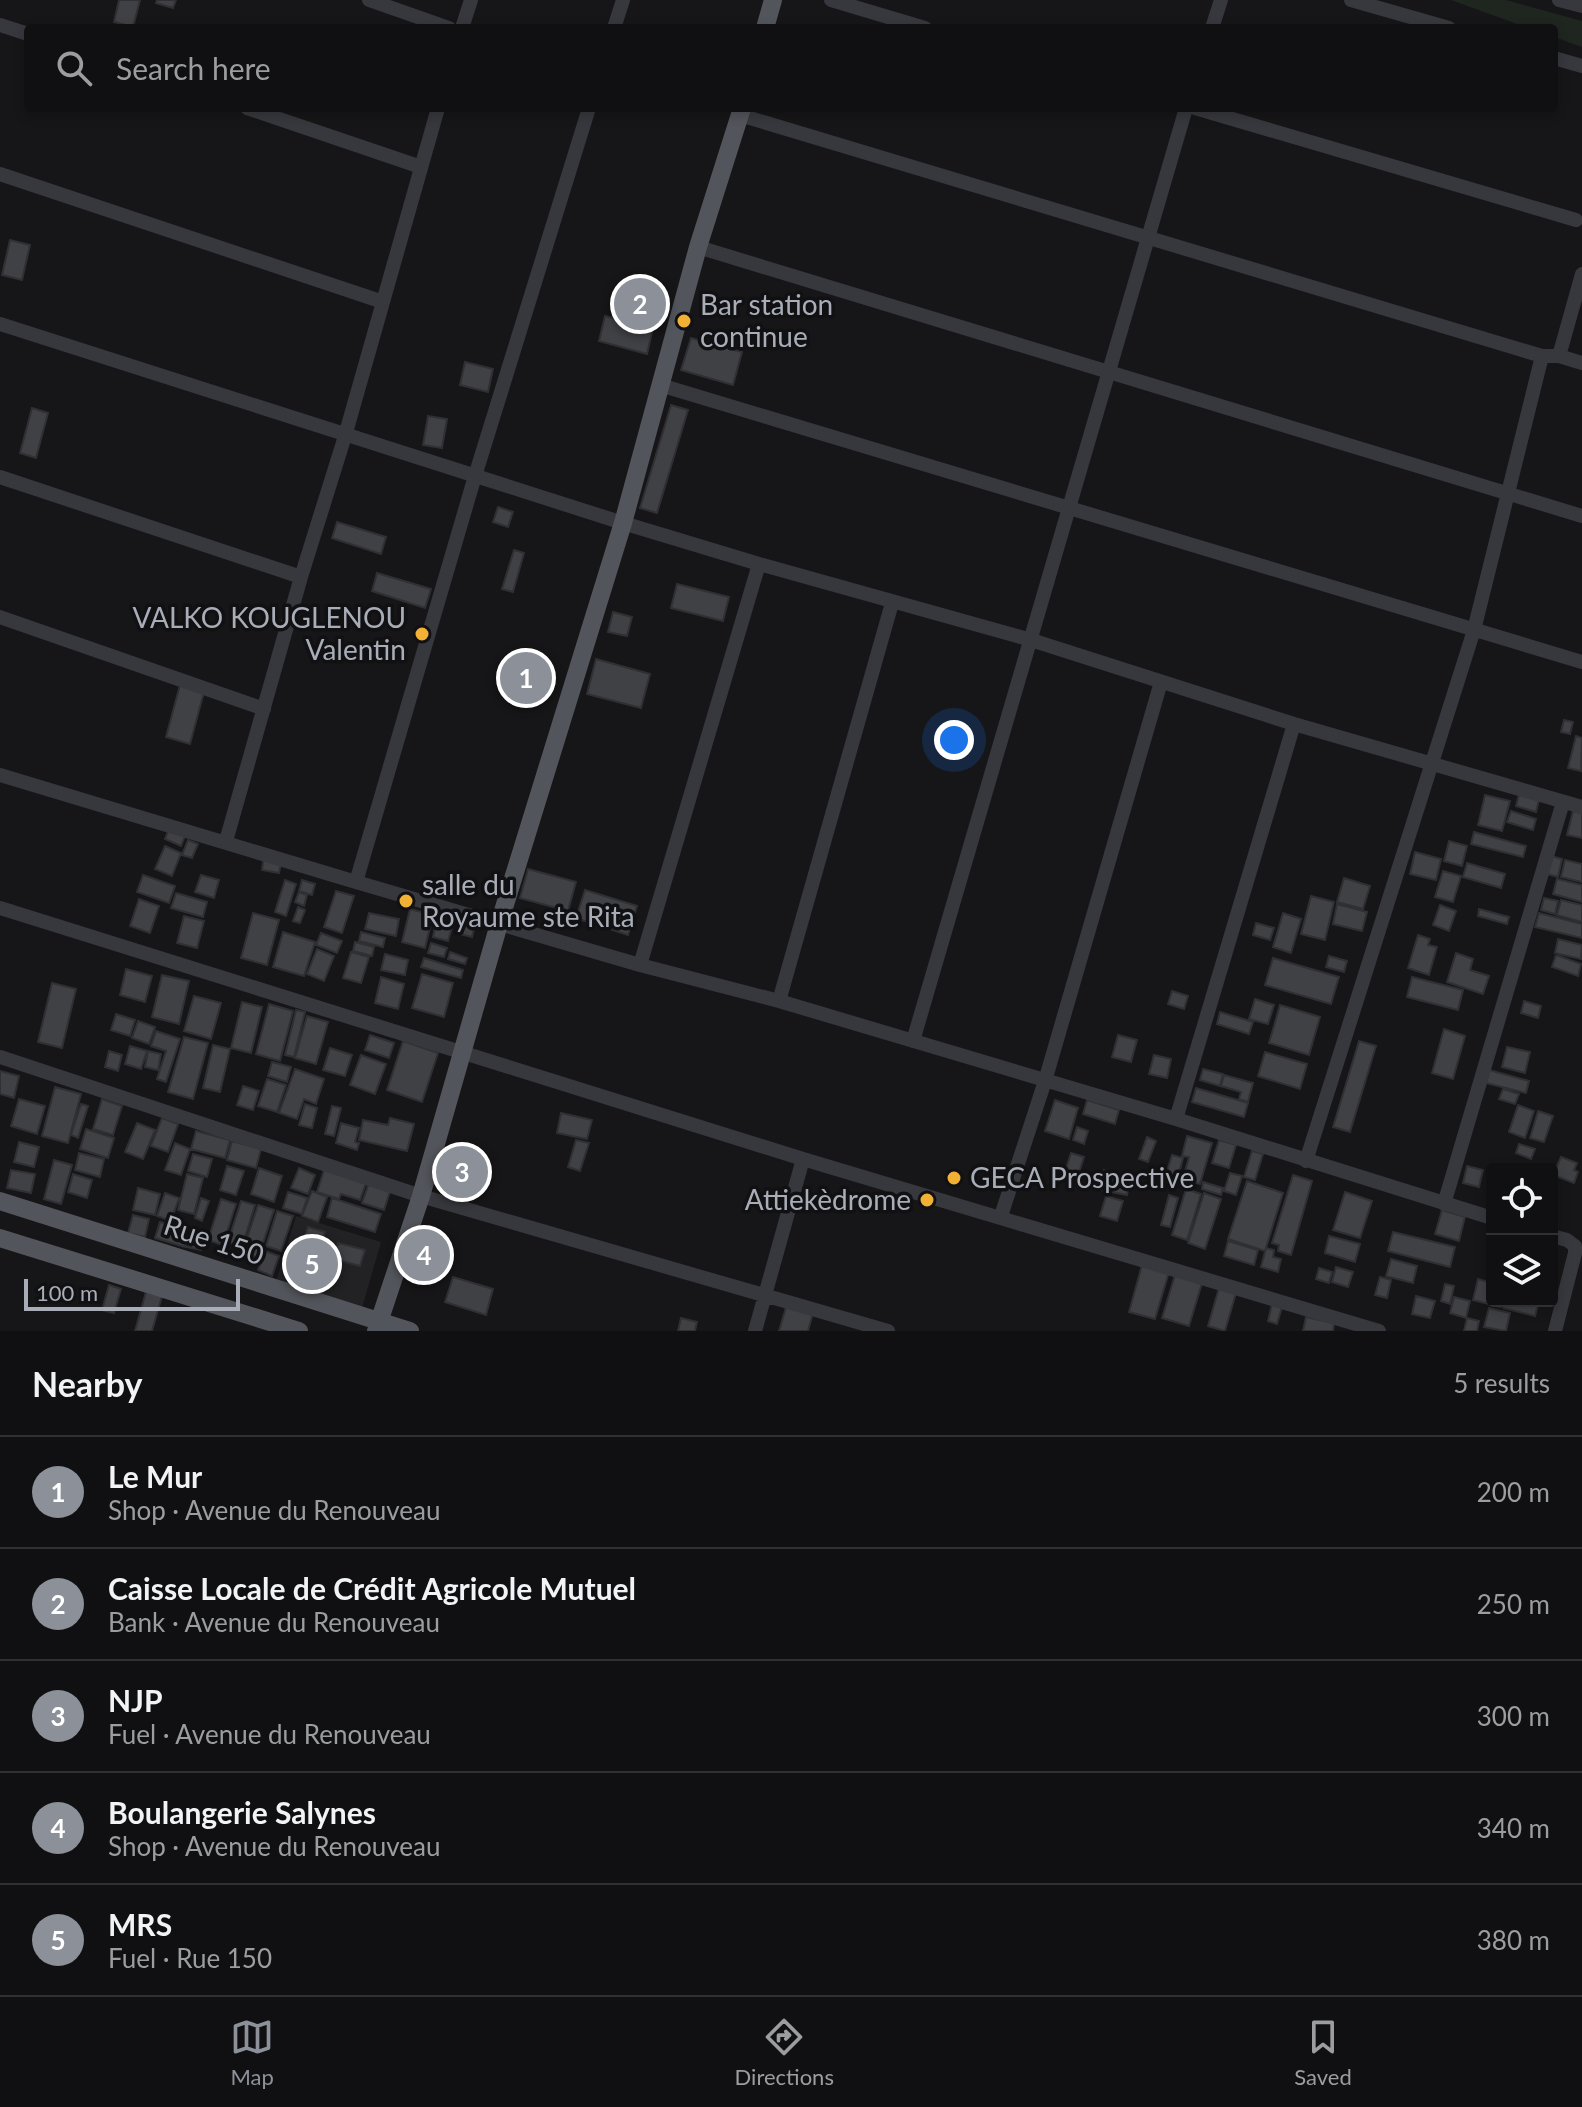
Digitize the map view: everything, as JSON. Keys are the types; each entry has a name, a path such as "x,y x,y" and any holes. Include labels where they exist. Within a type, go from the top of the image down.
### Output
{"main road":[{"path":"766,24 773,0"},
{"path":"378,1326 421,1196 499,924 623,523 698,247 741,112"},
{"path":"8,1203 2,1239 299,1331"},
{"name":"Rue 150","path":"8,1203 378,1326 410,1331"}],"street":[{"path":"369,0 438,24"},
{"path":"463,24 471,0"},
{"path":"615,24 623,0"},
{"path":"831,0 912,24"},
{"path":"1213,24 1221,0"},
{"path":"1351,0 1435,24"},
{"path":"1559,0 1582,6"},
{"path":"0,25 24,33"},
{"path":"1558,59 1582,66"},
{"path":"259,112 421,167"},
{"path":"226,841 437,112"},
{"path":"356,882 475,476 588,112"},
{"path":"744,112 1148,239 1542,356 1559,356 1582,363"},
{"path":"913,1041 1028,639 1185,112"},
{"path":"1209,112 1576,220"},
{"path":"0,174 383,302"},
{"path":"698,247 1582,516"},
{"path":"1559,356 1582,274"},
{"path":"0,324 623,523 892,603 1028,639 1431,766 1582,807"},
{"path":"1306,1161 1474,630 1542,356"},
{"path":"660,385 1582,662"},
{"path":"0,477 301,577"},
{"path":"640,965 759,564"},
{"path":"779,1001 892,603"},
{"path":"0,617 264,709"},
{"path":"1001,1216 1045,1081 1161,682"},
{"path":"1176,1119 1294,724"},
{"path":"0,775 640,965 779,1001 1176,1119 1486,1216"},
{"path":"1444,1204 1563,802"},
{"path":"0,908 803,1159 1379,1331"},
{"path":"0,1057 421,1196 888,1331"},
{"path":"755,1331 803,1159"},
{"path":"1555,1331 1575,1253 1575,1246 1558,1238"}],"shaded area":[{"path":"1451,0 1506,0 1582,21 1582,47 1558,38 1558,24 1517,24"},
{"path":"296,1216 381,1242 362,1308 276,1282"}],"building":[{"path":"119,0 140,0 134,24 114,22"},
{"path":"157,0 176,0 173,8 156,3"},
{"path":"10,240 30,245 22,280 2,275"},
{"path":"605,316 653,328 647,354 599,341"},
{"path":"691,338 742,352 733,385 681,370"},
{"path":"465,362 493,369 488,392 460,385"},
{"path":"671,405 688,410 657,513 640,508"},
{"path":"32,408 48,413 36,458 20,453"},
{"path":"428,416 447,419 442,448 423,445"},
{"path":"498,507 513,512 508,527 493,522"},
{"path":"337,522 386,537 381,554 332,538"},
{"path":"514,550 524,553 513,592 502,589"},
{"path":"377,573 431,589 425,608 372,591"},
{"path":"677,584 729,597 723,621 671,608"},
{"path":"613,612 632,617 627,636 608,632"},
{"path":"596,659 650,674 641,708 587,694"},
{"path":"180,685 204,692 190,744 166,737"},
{"path":"1564,720 1573,722 1570,734 1561,732"},
{"path":"1576,736 1582,738 1581,771 1568,768"},
{"path":"1519,794 1539,800 1536,812 1516,806"},
{"path":"1485,795 1510,801 1502,831 1478,825"},
{"path":"1511,811 1536,819 1533,830 1507,822"},
{"path":"1573,811 1582,813 1582,838 1567,835"},
{"path":"172,821 188,828 181,846 165,839"},
{"path":"1474,832 1526,846 1523,857 1471,844"},
{"path":"188,840 198,844 192,858 182,855"},
{"path":"1449,841 1467,846 1462,866 1444,861"},
{"path":"165,846 181,853 172,876 155,869"},
{"path":"1415,852 1441,859 1436,880 1410,874"},
{"path":"264,856 282,859 279,873 262,870"},
{"path":"1551,856 1562,859 1558,877 1547,874"},
{"path":"1565,860 1582,864 1582,882 1561,877"},
{"path":"1467,863 1505,874 1501,888 1463,877"},
{"path":"528,869 576,882 568,911 520,898"},
{"path":"1443,871 1461,876 1453,902 1435,897"},
{"path":"143,875 175,886 169,903 137,892"},
{"path":"201,875 219,880 214,898 195,892"},
{"path":"1344,878 1370,886 1363,909 1337,902"},
{"path":"1557,879 1582,885 1582,902 1553,894"},
{"path":"285,880 296,884 286,916 275,912"},
{"path":"302,880 315,884 312,895 299,891"},
{"path":"585,890 637,906 628,935 576,918"},
{"path":"336,891 354,896 342,933 324,927"},
{"path":"299,892 307,895 304,906 295,902"},
{"path":"176,893 207,902 203,917 171,908"},
{"path":"1311,896 1334,902 1325,940 1301,934"},
{"path":"1544,898 1558,901 1555,914 1541,910"},
{"path":"139,899 159,906 150,933 130,926"},
{"path":"1561,900 1582,905 1582,922 1557,915"},
{"path":"1337,904 1367,912 1362,931 1333,924"},
{"path":"1440,905 1456,911 1449,931 1433,925"},
{"path":"298,907 305,910 300,923 293,921"},
{"path":"410,909 433,915 425,948 402,942"},
{"path":"467,909 478,912 472,937 460,934"},
{"path":"1479,909 1509,917 1507,924 1478,916"},
{"path":"253,913 279,920 267,965 241,958"},
{"path":"369,913 399,919 396,936 365,929"},
{"path":"1283,913 1301,919 1291,953 1273,947"},
{"path":"1539,913 1582,924 1582,938 1535,927"},
{"path":"184,916 204,921 197,948 177,943"},
{"path":"436,923 452,927 448,941 433,937"},
{"path":"1256,923 1274,928 1270,940 1253,935"},
{"path":"283,932 315,942 304,976 273,967"},
{"path":"361,932 385,938 383,947 359,941"},
{"path":"321,933 342,941 337,953 316,945"},
{"path":"1418,935 1430,939 1428,945 1437,947 1429,975 1408,968"},
{"path":"1558,939 1582,945 1581,959 1555,953"},
{"path":"355,942 374,947 372,956 353,951"},
{"path":"431,943 447,948 444,957 428,953"},
{"path":"317,949 334,956 324,981 307,974"},
{"path":"351,952 369,957 361,983 343,978"},
{"path":"450,952 467,958 465,964 448,959"},
{"path":"1456,953 1473,959 1470,970 1489,976 1483,994 1447,982"},
{"path":"385,954 408,960 405,975 381,970"},
{"path":"1556,955 1581,964 1578,976 1552,967"},
{"path":"1329,956 1347,961 1344,972 1326,967"},
{"path":"424,958 463,970 461,978 421,967"},
{"path":"1273,958 1339,977 1331,1004 1265,985"},
{"path":"126,969 152,976 145,1002 120,995"},
{"path":"422,974 453,983 444,1017 412,1008"},
{"path":"162,975 189,981 179,1024 152,1017"},
{"path":"381,977 404,984 398,1009 375,1003"},
{"path":"1412,977 1463,990 1458,1010 1407,997"},
{"path":"52,983 76,989 62,1048 38,1042"},
{"path":"1172,991 1188,996 1184,1009 1168,1004"},
{"path":"194,996 221,1003 211,1039 184,1031"},
{"path":"1255,999 1274,1005 1268,1024 1249,1019"},
{"path":"1524,1001 1541,1006 1538,1018 1521,1013"},
{"path":"242,1002 262,1007 251,1053 231,1048"},
{"path":"269,1004 293,1011 280,1061 256,1054"},
{"path":"1280,1005 1320,1017 1309,1055 1269,1043"},
{"path":"296,1010 305,1012 294,1057 285,1055"},
{"path":"1220,1012 1253,1022 1249,1034 1217,1024"},
{"path":"116,1014 135,1020 130,1036 111,1030"},
{"path":"307,1016 328,1022 316,1064 295,1058"},
{"path":"138,1021 155,1027 149,1044 132,1038"},
{"path":"1444,1029 1465,1036 1453,1079 1432,1073"},
{"path":"156,1031 180,1039 166,1082 157,1079 166,1051 151,1046"},
{"path":"370,1035 394,1043 389,1058 365,1050"},
{"path":"1118,1035 1137,1040 1131,1062 1112,1057"},
{"path":"184,1037 208,1043 193,1099 168,1092"},
{"path":"403,1041 438,1053 422,1102 387,1090"},
{"path":"1359,1041 1376,1046 1350,1132 1333,1127"},
{"path":"213,1045 230,1049 220,1092 203,1088"},
{"path":"130,1046 147,1051 141,1069 125,1064"},
{"path":"1507,1047 1530,1052 1525,1073 1502,1067"},
{"path":"330,1048 352,1055 345,1076 323,1070"},
{"path":"109,1051 122,1055 118,1071 105,1067"},
{"path":"148,1051 161,1054 158,1070 145,1067"},
{"path":"1265,1052 1307,1064 1300,1089 1258,1076"},
{"path":"361,1055 386,1064 375,1094 350,1085"},
{"path":"1154,1055 1171,1059 1167,1078 1149,1074"},
{"path":"272,1062 291,1067 287,1082 268,1076"},
{"path":"295,1069 324,1079 316,1104 304,1099 297,1119 279,1113"},
{"path":"1203,1069 1223,1074 1220,1086 1200,1080"},
{"path":"1489,1070 1529,1081 1526,1093 1486,1083"},
{"path":"0,1071 19,1076 14,1098 0,1094"},
{"path":"1224,1075 1253,1083 1248,1102 1239,1099 1241,1092 1221,1086"},
{"path":"267,1079 286,1085 277,1112 258,1106"},
{"path":"243,1086 259,1091 253,1110 237,1105"},
{"path":"55,1087 81,1094 68,1143 42,1136"},
{"path":"1196,1088 1248,1103 1244,1117 1192,1102"},
{"path":"1503,1089 1519,1094 1515,1104 1499,1099"},
{"path":"19,1099 45,1106 37,1134 11,1126"},
{"path":"102,1099 122,1106 113,1135 93,1129"},
{"path":"1055,1100 1078,1108 1069,1139 1045,1131"},
{"path":"1087,1100 1119,1110 1115,1124 1083,1114"},
{"path":"81,1104 88,1106 78,1138 71,1135"},
{"path":"305,1104 317,1108 312,1128 299,1125"},
{"path":"1518,1105 1534,1111 1525,1138 1509,1132"},
{"path":"332,1106 341,1108 334,1136 325,1134"},
{"path":"1538,1111 1553,1116 1544,1142 1530,1138"},
{"path":"561,1113 592,1120 587,1139 557,1133"},
{"path":"162,1118 178,1124 168,1152 151,1146"},
{"path":"390,1118 414,1124 407,1151 359,1140 363,1120 388,1125"},
{"path":"137,1123 155,1130 143,1159 125,1152"},
{"path":"341,1123 359,1128 355,1142 359,1143 357,1150 336,1143"},
{"path":"1077,1127 1088,1131 1084,1144 1073,1140"},
{"path":"86,1129 114,1138 108,1158 80,1149"},
{"path":"196,1131 230,1140 225,1158 191,1149"},
{"path":"1187,1136 1212,1143 1200,1184 1183,1179 1189,1157 1182,1156"},
{"path":"1147,1137 1156,1141 1148,1162 1139,1159"},
{"path":"576,1140 589,1143 580,1171 568,1167"},
{"path":"1219,1140 1236,1145 1229,1168 1212,1163"},
{"path":"232,1141 261,1149 256,1168 227,1160"},
{"path":"19,1142 39,1147 34,1167 14,1162"},
{"path":"175,1143 190,1149 181,1175 165,1170"},
{"path":"1519,1144 1535,1149 1531,1159 1516,1153"},
{"path":"1252,1151 1263,1154 1255,1180 1244,1177"},
{"path":"79,1153 104,1159 100,1177 75,1170"},
{"path":"1071,1153 1084,1157 1076,1182 1063,1178"},
{"path":"193,1154 212,1159 207,1177 188,1171"},
{"path":"1172,1155 1183,1158 1176,1185 1164,1181"},
{"path":"1561,1157 1577,1163 1574,1183 1558,1177"},
{"path":"54,1160 72,1165 61,1204 44,1199"},
{"path":"227,1166 244,1171 236,1195 220,1190"},
{"path":"1467,1166 1483,1170 1479,1187 1463,1183"},
{"path":"325,1167 367,1180 360,1200 341,1194 339,1199 317,1192"},
{"path":"259,1168 282,1176 274,1202 251,1194"},
{"path":"299,1168 315,1175 308,1194 291,1188"},
{"path":"11,1170 35,1174 31,1193 7,1188"},
{"path":"1104,1170 1131,1176 1127,1195 1100,1190"},
{"path":"1230,1173 1242,1176 1236,1195 1224,1191"},
{"path":"73,1174 92,1180 87,1198 68,1192"},
{"path":"187,1174 203,1178 194,1214 178,1210"},
{"path":"1293,1175 1312,1181 1291,1255 1278,1251 1279,1245 1272,1243"},
{"path":"370,1180 391,1188 384,1210 362,1203"},
{"path":"1247,1181 1283,1193 1265,1251 1228,1239"},
{"path":"1203,1182 1223,1188 1221,1195 1202,1189"},
{"path":"138,1188 160,1194 155,1215 133,1210"},
{"path":"1186,1189 1201,1194 1187,1240 1172,1235"},
{"path":"312,1191 327,1197 318,1222 302,1216"},
{"path":"288,1192 307,1198 302,1214 283,1208"},
{"path":"1345,1192 1372,1201 1360,1238 1333,1230"},
{"path":"165,1193 179,1198 171,1221 157,1216"},
{"path":"1204,1193 1221,1199 1205,1249 1188,1243"},
{"path":"1169,1195 1178,1198 1170,1227 1161,1225"},
{"path":"1106,1196 1123,1201 1117,1221 1100,1216"},
{"path":"201,1198 209,1201 202,1221 195,1218"},
{"path":"332,1198 381,1214 375,1232 327,1217"},
{"path":"221,1199 236,1204 223,1245 208,1240"},
{"path":"241,1201 255,1205 242,1247 228,1242"},
{"path":"258,1205 274,1210 258,1258 242,1253"},
{"path":"1442,1210 1465,1217 1459,1241 1435,1234"},
{"path":"277,1211 293,1216 281,1251 266,1246"},
{"path":"133,1215 149,1219 145,1237 128,1233"},
{"path":"160,1222 189,1230 185,1247 155,1238"},
{"path":"308,1227 325,1232 319,1249 302,1244"},
{"path":"192,1229 206,1232 201,1250 187,1247"},
{"path":"1393,1232 1455,1247 1450,1267 1388,1251"},
{"path":"1329,1236 1360,1244 1355,1262 1325,1253"},
{"path":"1228,1241 1258,1250 1254,1265 1224,1256"},
{"path":"338,1243 365,1250 360,1266 334,1259"},
{"path":"1266,1248 1274,1250 1273,1257 1281,1259 1278,1272 1261,1267"},
{"path":"265,1251 279,1256 272,1276 258,1270"},
{"path":"303,1252 328,1259 324,1276 298,1269"},
{"path":"1391,1259 1417,1266 1413,1283 1386,1276"},
{"path":"1142,1265 1169,1272 1155,1319 1129,1312"},
{"path":"1336,1267 1353,1272 1348,1287 1332,1282"},
{"path":"1319,1268 1332,1272 1329,1283 1316,1279"},
{"path":"1175,1275 1202,1283 1189,1326 1162,1318"},
{"path":"453,1277 493,1289 486,1315 445,1302"},
{"path":"1380,1277 1391,1280 1387,1298 1375,1295"},
{"path":"1478,1279 1486,1281 1486,1303 1473,1300"},
{"path":"1445,1284 1454,1286 1450,1304 1441,1301"},
{"path":"109,1285 121,1289 114,1313 102,1310"},
{"path":"1219,1288 1236,1293 1225,1331 1208,1326"},
{"path":"146,1292 162,1296 152,1331 135,1331"},
{"path":"1416,1296 1435,1301 1430,1318 1412,1314"},
{"path":"1454,1297 1470,1301 1466,1318 1450,1313"},
{"path":"787,1304 813,1313 808,1331 779,1331"},
{"path":"1272,1304 1282,1307 1277,1324 1268,1321"},
{"path":"1503,1307 1537,1307 1535,1316"},
{"path":"1489,1308 1510,1313 1506,1331 1484,1327"},
{"path":"1306,1317 1334,1323 1333,1331 1303,1331"},
{"path":"681,1318 697,1322 695,1331 678,1331"},
{"path":"1467,1318 1479,1321 1477,1331 1464,1331"}],"place":[{"name":"Caisse Locale de Crédit Agricole Mutuel","path":"640,304"},
{"name":"Bar station continue","path":"684,321"},
{"name":"VALKO KOUGLENOU Valentin","path":"422,634"},
{"name":"Le Mur","path":"526,678"},
{"name":"salle du Royaume ste Rita","path":"406,901"},
{"name":"NJP","path":"462,1172"},
{"name":"GECA Prospective","path":"954,1178"},
{"name":"Attiekèdrome","path":"927,1200"},
{"name":"Boulangerie Salynes","path":"424,1255"},
{"name":"MRS","path":"312,1264"}]}
